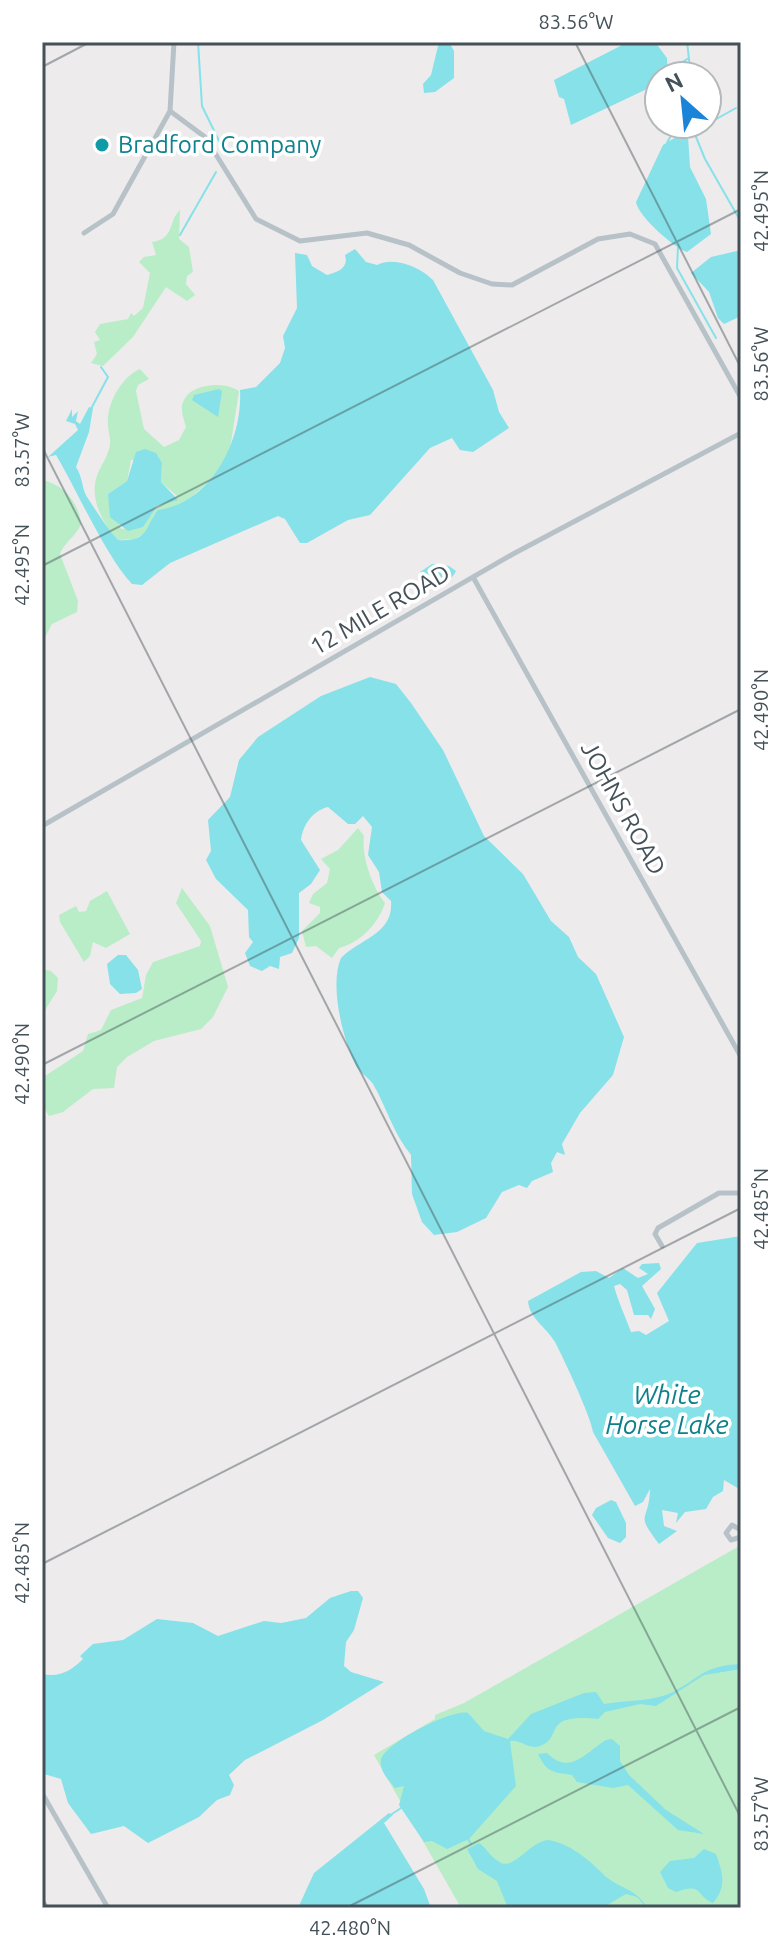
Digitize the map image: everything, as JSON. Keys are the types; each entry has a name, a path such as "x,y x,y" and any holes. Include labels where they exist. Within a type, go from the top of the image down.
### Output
{"street":[{"path":"84,233 113,214 170,111 174,42"},
{"path":"170,111 205,137 256,219 300,241 367,233 409,245 460,273 492,284 512,285 598,239 630,234 655,244 741,398"},
{"name":"12 MILE ROAD","path":"42,826 473,577 741,433"},
{"name":"JOHNS ROAD","path":"473,577 741,1057"},
{"path":"662,1246 655,1234 658,1228 719,1193 741,1193"},
{"path":"741,1530 732,1525 726,1533 731,1540 741,1537"},
{"path":"42,1793 108,1908"}],"green space":[{"path":"180,210 179,239 189,247 193,272 187,276 186,284 195,295 187,301 166,287 133,337 103,366 91,363 97,354 94,342 100,340 95,332 100,324 128,319 131,313 134,316 143,308 150,273 139,262 144,257 156,255 152,242 168,233"},
{"path":"140,369 149,379 138,385 136,391 144,429 164,447 179,440 186,427 182,407 188,394 209,385 239,391 230,449 218,474 183,504 154,515 148,532 134,539 118,540 98,509 95,482 109,448 109,409 121,385","holes":["131,460 162,463 161,482 177,496 151,512 143,527 121,529 108,494 127,481"]},
{"path":"42,480 57,486 69,496 81,524 60,554 78,601 77,612 52,624 42,643"},
{"path":"358,828 364,836 368,871 385,903 368,931 339,948 332,958 316,946 306,947 302,931 320,913 320,907 309,903 313,894 327,883 330,869 321,859 338,850"},
{"path":"182,888 210,926 228,987 213,1017 201,1029 154,1041 127,1057 117,1067 114,1088 93,1089 63,1112 49,1116 42,1105 42,1078 83,1051 88,1034 101,1030 111,1010 142,998 146,975 153,962 200,946 201,941 176,903"},
{"path":"107,891 130,934 106,948 93,942 90,956 84,962 60,922 59,915 76,906 79,912 86,911 90,901"},
{"path":"42,969 51,971 58,978 57,991 42,1015"},
{"path":"741,1545 741,1908 461,1908 374,1755 435,1719 435,1715 464,1703"}],"water":[{"path":"439,42 449,42 454,51 454,78 435,92 424,93 423,84 431,75"},
{"path":"628,42 655,42 667,58 643,60 643,91 571,125 564,99 559,97 554,80"},
{"path":"671,140 688,140 690,167 706,199 711,234 687,252 657,231 636,202 663,145"},
{"path":"355,249 366,262 377,265 399,262 433,280 493,390 499,412 509,428 473,452 460,450 452,438 430,448 370,515 348,520 307,543 300,543 285,519 278,516 170,563 142,585 132,584 102,540 56,455 48,457 78,430 75,424 66,421 72,409 72,417 78,411 76,421 80,424 89,407 93,408 89,432 76,467 87,497 118,540 141,536 158,510 177,505 208,483 220,467 236,429 240,390 256,387 280,363 285,348 283,336 297,308 295,253 307,255 312,266 327,275 342,269 345,255"},
{"path":"741,250 741,316 724,324 718,318 709,292 691,273 711,257"},
{"path":"219,389 222,391 218,417 192,400 194,395"},
{"path":"145,449 156,453 162,463 161,482 178,500 157,506 143,527 128,531 110,517 108,494 127,481 136,452"},
{"path":"432,564 449,566 456,571 443,582 426,581 420,572"},
{"path":"370,677 396,684 411,703 443,750 484,836 523,874 551,921 569,937 578,957 596,974 624,1037 613,1075 580,1113 562,1144 565,1155 557,1152 551,1163 553,1172 532,1181 527,1188 519,1185 502,1192 486,1218 457,1232 434,1235 422,1222 412,1194 411,1155 399,1138 373,1084 356,1066 339,1012 336,983 341,958 381,929 390,912 391,901 382,892 379,872 368,855 372,827 363,816 355,824 348,824 328,807 313,815 306,824 301,840 320,870 311,884 299,893 299,938 292,953 280,957 279,969 270,966 262,971 250,966 245,953 253,942 249,937 248,910 216,879 206,860 211,851 208,820 230,797 239,760 258,737 321,696"},
{"path":"118,955 126,955 138,970 142,989 136,993 120,994 110,984 107,964"},
{"name":"White Horse Lake","path":"741,1236 741,1490 724,1480 723,1491 713,1497 706,1509 685,1512 676,1523 678,1513 662,1510 664,1526 677,1531 659,1544 645,1521 650,1489 643,1502 635,1506 593,1432 555,1342 535,1318 528,1301 581,1272 596,1271 609,1278 623,1268 638,1278 648,1274 639,1268 642,1264 659,1263 661,1269 642,1286 655,1309 651,1319 648,1315 634,1315 627,1290 620,1284 614,1286 631,1332 639,1331 646,1335 669,1321 657,1293 697,1243"},
{"path":"611,1500 616,1502 626,1523 626,1537 620,1543 608,1538 592,1515 596,1508"},
{"path":"358,1591 363,1598 354,1630 346,1642 344,1666 351,1672 384,1682 323,1720 245,1760 229,1775 234,1785 230,1795 217,1800 199,1817 148,1843 124,1826 91,1834 68,1803 61,1779 44,1774 42,1674 65,1672 83,1659 80,1656 93,1644 123,1640 157,1619 193,1623 218,1636 264,1621 281,1623 306,1618 330,1598"},
{"path":"741,1664 741,1669 704,1675 656,1706 640,1704 605,1712 598,1719 580,1718 560,1723 551,1738 540,1746 510,1741 516,1786 469,1839 447,1849 432,1841 424,1842 399,1805 404,1786 395,1788 382,1768 381,1760 394,1745 420,1728 449,1716 468,1713 484,1731 508,1739 531,1714 584,1693 596,1692 604,1704 656,1698 711,1670"},
{"path":"612,1739 620,1746 620,1761 629,1775 666,1810 704,1834 678,1830 628,1785 613,1788 577,1782 572,1775 548,1768 538,1754 547,1753 555,1760 570,1762"},
{"path":"389,1813 393,1815 384,1823 424,1889 431,1908 298,1908 314,1873"},
{"path":"548,1840 578,1852 608,1878 638,1896 647,1908 637,1897 626,1894 602,1908 508,1908 497,1881 478,1869 467,1849 479,1843 504,1864"},
{"path":"704,1849 716,1854 722,1874 722,1885 713,1903 695,1889 676,1892 668,1888 660,1872 670,1861 694,1858"}],"waterway":[{"path":"198,42 202,106 226,155"},
{"path":"687,42 689,60"},
{"path":"723,115 736,108"},
{"path":"697,140 741,222"},
{"path":"180,235 216,172"},
{"path":"678,247 677,268 716,338"},
{"path":"92,407 108,377 101,367"},
{"path":"392,1814 401,1808"},
{"path":"468,1839 471,1844"}],"place":[{"name":"Bradford Company","path":"102,145"}]}
